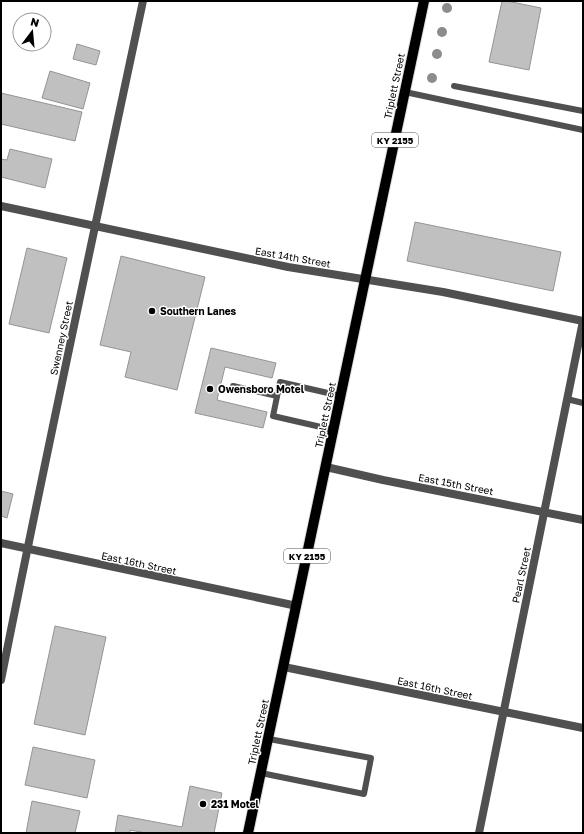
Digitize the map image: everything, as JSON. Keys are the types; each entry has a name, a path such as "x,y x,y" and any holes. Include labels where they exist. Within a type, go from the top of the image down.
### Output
{"main road":[{"name":"Triplett Street","path":"248,833 424,1"}],"street":[{"name":"Swenney Street","path":"1,680 27,549 143,1"},
{"name":"East 14th Street","path":"1,206 288,267 443,292 583,321"},
{"name":"Pearl Street","path":"479,833 583,321"},
{"name":"East 15th Street","path":"326,467 383,480 583,520"},
{"name":"East 16th Street","path":"1,543 297,606"},
{"name":"East 16th Street","path":"284,667 583,728"}],"lane":[{"path":"454,86 583,111"},
{"path":"405,92 583,130"},
{"path":"334,430 273,416 277,396 280,382 341,396"},
{"path":"233,386 277,396"},
{"path":"567,399 583,403"},
{"path":"261,773 364,794 371,758 269,739"}],"building":[{"path":"502,1 541,8 529,70 489,62"},
{"path":"77,44 100,51 96,65 73,59"},
{"path":"50,71 90,83 83,109 42,98"},
{"path":"1,93 82,112 75,141 1,124"},
{"path":"10,149 52,159 45,188 1,177 1,159 7,160"},
{"path":"415,222 561,252 553,291 407,261"},
{"path":"27,248 67,258 49,333 9,324"},
{"name":"Southern Lanes","path":"121,256 205,277 177,390 125,377 131,352 100,345"},
{"name":"Owensboro Motel","path":"211,348 276,363 272,378 225,367 217,400 267,412 263,428 195,413"},
{"path":"1,491 13,494 7,518 1,516"},
{"path":"55,626 106,637 85,735 34,724"},
{"path":"33,747 95,760 87,798 25,785"},
{"name":"231 Motel","path":"190,786 222,793 214,833 146,833 130,830 130,833 115,833 118,815 182,827"},
{"path":"32,801 80,811 75,833 26,833"}],"place":[{"name":"Southern Lanes","path":"152,311"},
{"name":"Owensboro Motel","path":"210,389"},
{"name":"231 Motel","path":"203,804"}]}
